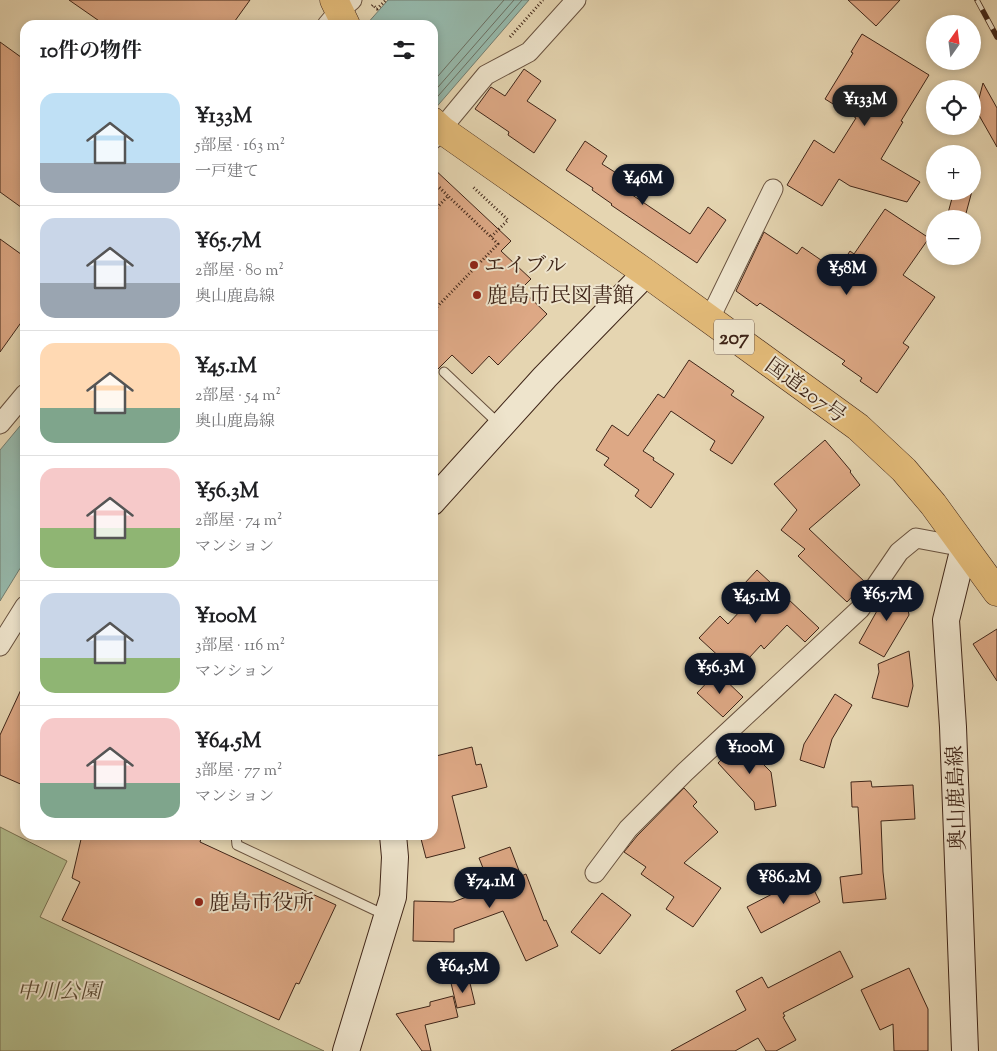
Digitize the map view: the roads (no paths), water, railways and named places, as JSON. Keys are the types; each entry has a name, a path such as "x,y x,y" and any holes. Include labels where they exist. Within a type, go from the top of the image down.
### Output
{"highway":[{"name":"国道207号","path":"438,130 646,274 858,427 904,470 933,504 997,592"}],"street":[{"path":"438,125 486,75 529,52 576,0"},
{"path":"709,320 773,189"},
{"path":"438,495 545,377 646,274"},
{"path":"0,424 20,400"},
{"path":"595,873 628,829 860,609 899,552 916,538 964,547"},
{"name":"奥山鹿島線","path":"964,547 946,620 953,727 965,1051"},
{"path":"0,646 20,614"},
{"path":"346,1051 394,897 393,840"}],"lane":[{"path":"444,372 501,426"},
{"path":"236,840 237,845 388,916"}],"water":[{"path":"388,0 529,0 438,105 438,20 370,20"},
{"path":"20,426 20,569 0,601 0,450"}],"railway":[{"path":"977,0 997,37"}],"place":[{"name":"エイブル","path":"474,265"},
{"name":"鹿島市民図書館","path":"477,295"},
{"name":"鹿島市役所","path":"199,902"}],"park label":[{"name":"中川公園","path":"59,991"}]}
